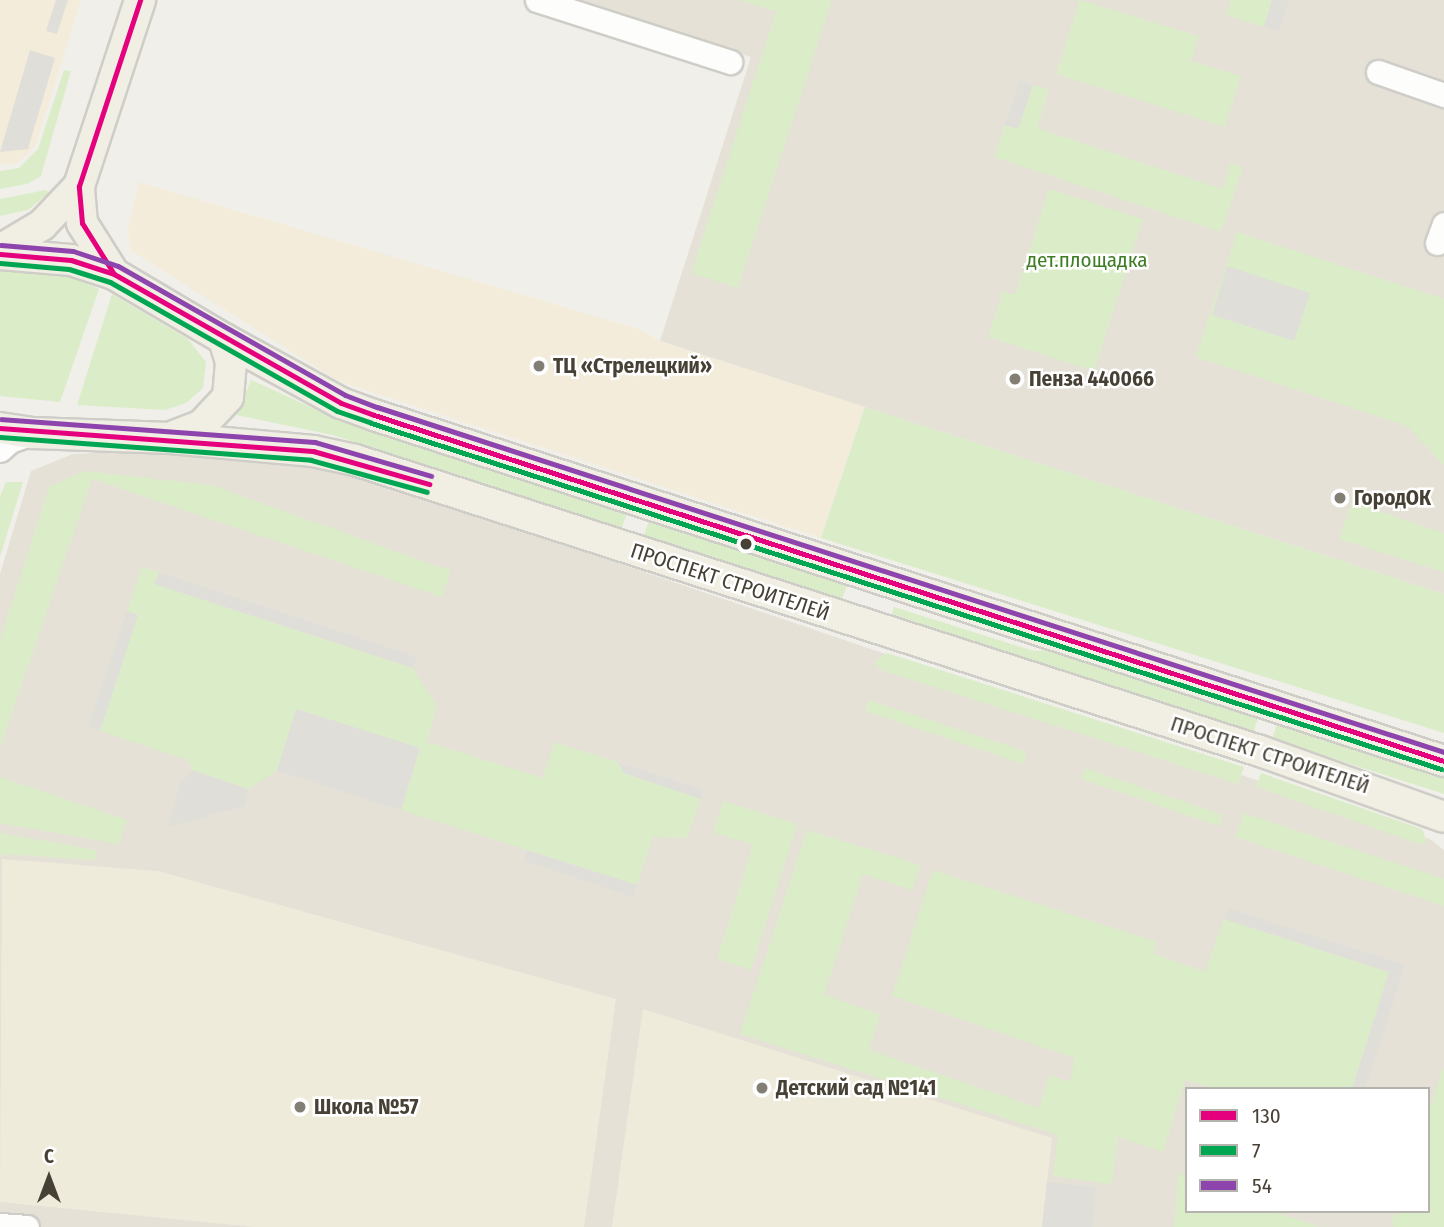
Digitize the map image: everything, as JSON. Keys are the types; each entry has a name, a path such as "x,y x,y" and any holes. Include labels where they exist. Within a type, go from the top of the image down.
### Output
{"main road":[{"path":"114,274 82,223 79,186 140,0"},
{"path":"0,252 42,225 79,186"},
{"path":"0,252 71,260 114,274 223,339 341,402 374,415 894,586 1444,761"},
{"path":"170,438 202,425 228,397 231,362 223,339"},
{"name":"ПРОСПЕКТ СТРОИТЕЛЕЙ","path":"0,428 33,433 170,438 313,451 355,460 879,631 1260,751 1444,817"},
{"path":"879,631 894,586"}],"street":[{"path":"537,0 730,62"},
{"path":"1378,72 1444,95"},
{"path":"0,450 10,441 33,433"},
{"path":"0,1225 27,1227"}],"shaded area":[{"path":"0,0 81,0 35,147 18,163 0,165"},
{"path":"56,0 68,0 57,34 46,31"},
{"path":"574,0 1444,0 1444,594 660,341 751,57"},
{"path":"1272,0 1289,0 1279,32 1264,27"},
{"path":"30,50 55,58 28,149 0,152"},
{"path":"1020,80 1033,85 1018,129 1005,125"},
{"path":"139,182 639,329 660,341 865,407 821,538 338,381 130,250 128,227"},
{"path":"1227,266 1310,293 1294,341 1212,315"},
{"path":"155,450 311,467 382,483 1430,839 1444,850 1444,1227 0,1227 0,574 31,471 73,454"},
{"path":"159,572 417,657 413,668 155,584"},
{"path":"127,611 138,615 100,731 88,727"},
{"path":"296,709 420,748 401,810 277,771"},
{"path":"618,762 703,790 701,799 624,773"},
{"path":"192,770 248,789 245,806 168,827 180,783"},
{"path":"527,850 637,885 633,897 524,861"},
{"name":"Школа №57","path":"2,859 158,871 616,999 584,1227 255,1227 0,1202"},
{"path":"1228,908 1405,965 1366,1087 1353,1087 1389,972 1224,919"},
{"name":"Детский сад №141","path":"643,1009 1052,1138 1042,1227 612,1227"},
{"path":"1047,1182 1096,1187 1092,1227 1042,1227"}],"green space":[{"path":"740,0 832,0 738,288 691,273 776,12"},
{"path":"1080,0 1199,36 1191,61 1241,76 1225,127 1056,74"},
{"path":"1231,0 1272,0 1264,27 1226,15"},
{"path":"64,70 71,71 41,176 27,184 0,189 0,171 19,168 38,149"},
{"path":"1033,85 1049,90 1037,128 1222,189 1231,163 1243,167 1221,232 994,157 1005,125 1018,129"},
{"name":"дет.площадка","path":"1049,189 1143,219 1094,371 988,337 1003,291 1015,295"},
{"path":"46,190 49,193 28,210 0,216 0,199"},
{"path":"1237,232 1444,299 1444,465 1407,426 1196,357"},
{"path":"0,263 64,273 99,289 60,402 0,396"},
{"path":"112,294 188,339 206,362 203,388 186,403 165,410 77,405"},
{"path":"251,380 337,419 627,513 621,530 333,435 236,415"},
{"path":"865,407 1444,594 1444,733 821,538"},
{"path":"83,471 211,485 451,571 442,597 92,479 0,748 0,640 49,487"},
{"path":"6,482 23,482 0,557 0,496"},
{"path":"1352,502 1444,533 1444,572 1339,539"},
{"path":"649,521 847,585 841,602 644,535"},
{"path":"142,567 159,572 155,584 413,668 437,707 427,742 543,778 554,742 618,762 624,773 701,799 687,838 653,837 637,885 401,810 420,748 297,709 277,771 248,789 192,770 188,760 100,731 138,615 127,611"},
{"path":"894,607 1034,651 1051,650 1258,718 1253,734 892,614"},
{"path":"887,653 1244,767 1238,784 881,670 875,662"},
{"path":"869,700 1027,752 1023,764 865,711"},
{"path":"1277,724 1444,776 1444,794 1272,739"},
{"path":"1085,768 1223,815 1219,826 1081,779"},
{"path":"1261,773 1422,829 1427,842 1420,844 1256,787"},
{"path":"0,777 127,820 119,844 0,823"},
{"path":"723,801 797,824 751,970 717,959 753,845 713,832"},
{"path":"1244,813 1444,879 1444,906 1236,837"},
{"path":"807,830 921,865 912,890 863,874 824,995 880,1014 869,1050 1039,1108 1050,1075 1070,1082 1075,1058 892,996 933,870 1157,942 1153,953 1205,972 1224,919 1389,972 1353,1087 1209,1087 1185,1080 1163,1152 1118,1137 1112,1184 1053,1176 1058,1135 740,1034"},
{"path":"0,833 97,850 94,860 4,854 0,858"},
{"path":"1444,1066 1444,1227 1397,1227 1391,1225 1395,1213 1430,1213 1430,1107"},
{"path":"1178,1173 1185,1177 1185,1213 1277,1213 1321,1227 1174,1227"}],"transit line":[{"name":"130","path":"114,274 82,223 79,186 140,0"},
{"name":"54","path":"1,245 73,251 118,266 345,395 377,407 1444,752"},
{"name":"130","path":"0,254 71,260 114,274 341,403 374,415 1444,761"},
{"name":"7","path":"0,263 69,269 110,282 337,411 371,423 1441,769"},
{"name":"54","path":"1,419 315,442 431,476"},
{"name":"130","path":"0,428 313,451 429,484"},
{"name":"7","path":"0,437 311,460 427,492"}],"place":[{"name":"ТЦ «Стрелецкий»","path":"539,366"},
{"name":"Пенза 440066","path":"1015,379"},
{"name":"ГородОК","path":"1340,498"},
{"name":"Детский сад №141","path":"762,1088"},
{"name":"Школа №57","path":"300,1107"}]}
